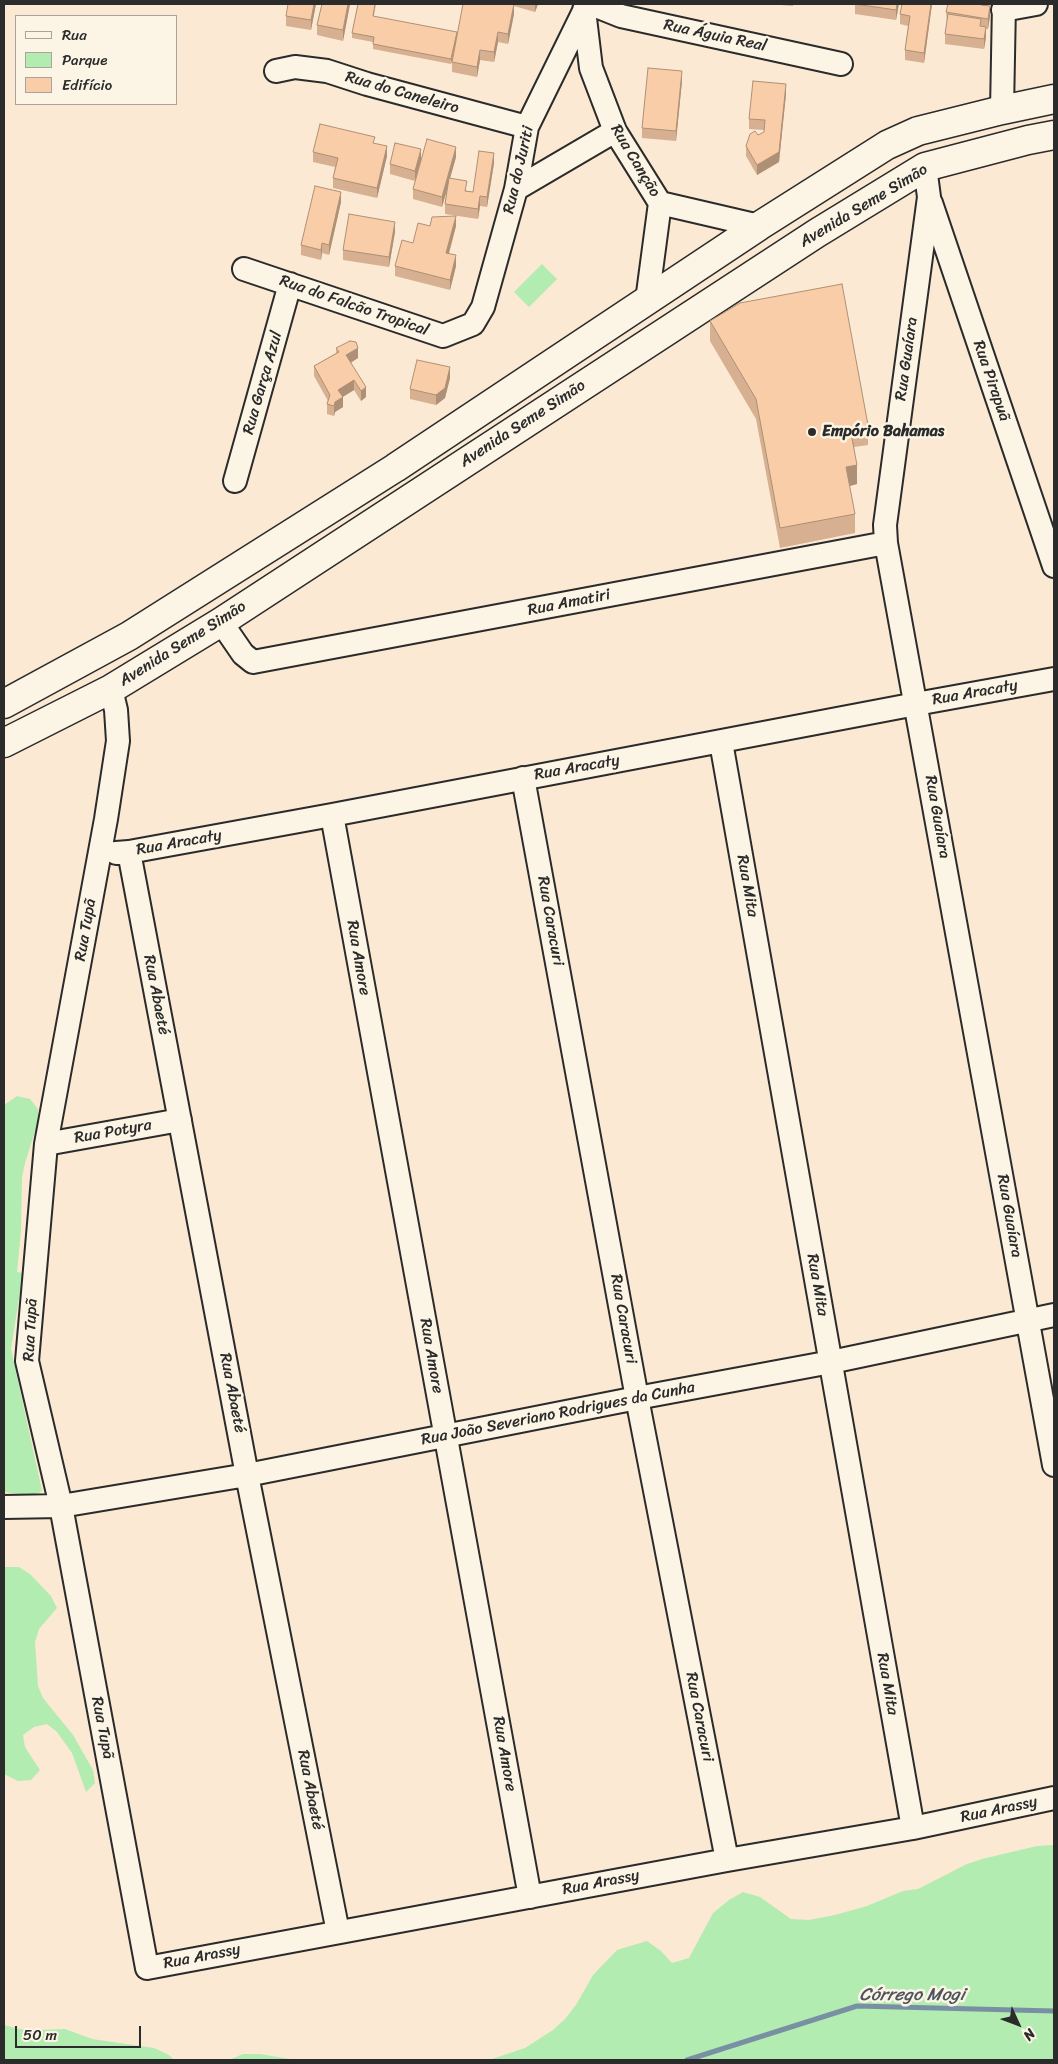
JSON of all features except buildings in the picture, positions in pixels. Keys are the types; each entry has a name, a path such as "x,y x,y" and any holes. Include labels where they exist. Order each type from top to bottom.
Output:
{"main road":[{"name":"Avenida Seme Simão","path":"4,704 129,636 395,468 759,226 886,145 918,131 1054,99"},
{"name":"Avenida Seme Simão","path":"4,743 111,689 221,622 817,233 925,167 1054,135"},
{"path":"817,233 849,203 857,188 850,168"},
{"path":"474,456 465,436 470,426 498,399"}],"street":[{"path":"1002,110 1003,7 1036,4"},
{"name":"Rua do Juriti","path":"483,308 516,189 527,127 587,6"},
{"name":"Rua Águia Real","path":"587,6 621,16 841,64"},
{"name":"Rua Canção","path":"587,6 591,68 615,131 660,203 647,301"},
{"path":"561,58 579,60 591,68"},
{"name":"Rua do Caneleiro","path":"276,71 295,66 326,71 367,84 527,127"},
{"path":"516,189 615,131"},
{"name":"Rua Guaíara","path":"925,167 929,197 885,525 886,543 1054,1465"},
{"name":"Rua Pirapuã","path":"929,197 1054,566"},
{"name":"Rua Canção","path":"660,203 759,226"},
{"name":"Rua do Falcão Tropical","path":"244,269 443,336 473,324 483,308"},
{"name":"Rua Garça Azul","path":"235,481 290,284"},
{"name":"Rua Amatiri","path":"221,622 243,654 253,662 886,543"},
{"name":"Rua Aracaty","path":"100,854 129,852 332,815 1054,679"},
{"name":"Rua Tupã","path":"111,689 116,710 118,741 100,854 46,1144 27,1361 61,1506 147,1968"},
{"name":"Rua Mita","path":"721,742 913,1828"},
{"name":"Rua Caracuri","path":"523,778 637,1398 727,1860"},
{"name":"Rua Amore","path":"332,815 530,1896"},
{"name":"Rua Abaeté","path":"129,852 247,1475 338,1932"},
{"name":"Rua Potyra","path":"46,1144 180,1120"},
{"name":"Rua João Severiano Rodrigues da Cunha","path":"4,1506 61,1506 247,1475 637,1398 831,1362 1054,1316"},
{"name":"Rua Arassy","path":"147,1968 530,1896 913,1828 1054,1798"},
{"path":"1028,1804 1054,1812"}],"green space":[{"path":"542,264 557,279 529,307 514,292"},
{"path":"17,1096 30,1099 38,1109 38,1122 22,1177 21,1231 17,1272 23,1273 11,1349 42,1491 34,1496 4,1492 4,1105"},
{"path":"4,1567 19,1567 30,1574 51,1596 57,1608 39,1629 35,1642 38,1686 43,1698 73,1735 93,1770 95,1783 86,1792 72,1753 57,1732 47,1724 34,1727 23,1735 25,1747 40,1770 31,1780 18,1781 4,1774"},
{"path":"1054,1845 1054,2060 489,2060 525,2048 553,2030 576,2005 593,1975 617,1950 647,1941 661,1951 672,1963 689,1958 713,1913 743,1892 760,1897 791,1919 809,1920 867,1906 903,1891 918,1889 967,1864 982,1859 1037,1846"},
{"path":"4,2025 19,2029 65,2029 92,2039 154,2048 169,2055 174,2060 4,2060"},
{"path":"243,2054 260,2054 296,2060 229,2060"}],"waterway":[{"name":"Córrego Mogi","path":"687,2060 857,2006 1054,2011"}],"place":[{"name":"Empório Bahamas","path":"812,432"}]}
